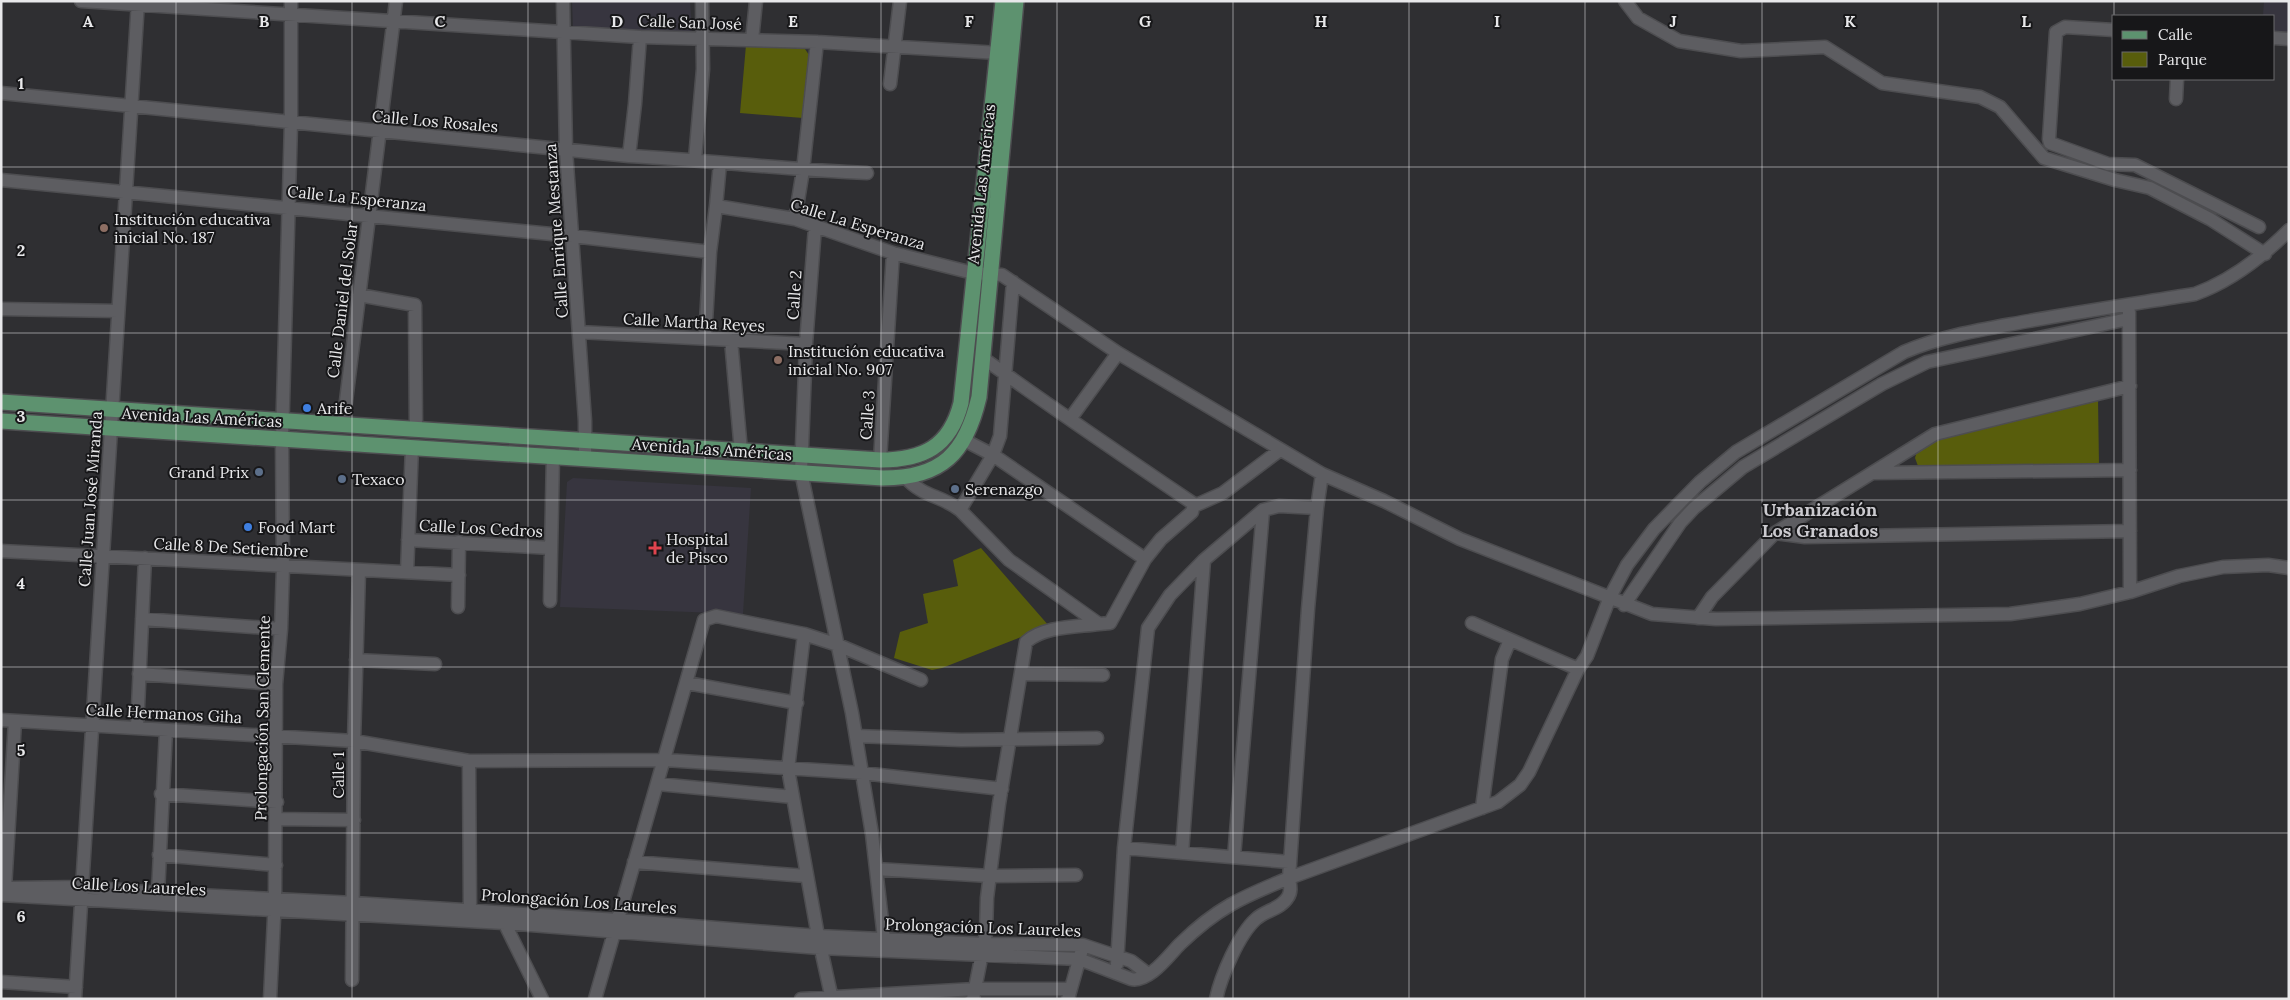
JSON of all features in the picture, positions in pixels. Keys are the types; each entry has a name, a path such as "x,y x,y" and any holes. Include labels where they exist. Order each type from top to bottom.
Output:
{"main road":[{"name":"Avenida Las Américas","path":"1,402 880,460 902,460 925,453 943,440 954,423 961,403 973,301 973,273 999,53 1003,1"},
{"name":"Avenida Las Américas","path":"1,421 553,455 883,478 906,477 935,467 955,452 964,440 975,416 983,358 989,275 1016,1"},
{"path":"372,445 373,427"}],"street":[{"name":"Calle San José","path":"81,1 138,3 640,38 817,42 999,53"},
{"name":"Prolongación San Clemente","path":"270,999 276,865 276,684 281,629 283,567 282,421 291,123 291,1"},
{"name":"Calle Daniel del Solar","path":"343,425 396,1"},
{"name":"Calle Enrique Mestanza","path":"563,1 566,33 566,150 586,441 585,458"},
{"path":"695,159 702,99 704,38 702,1"},
{"path":"752,40 756,1"},
{"path":"890,84 900,1"},
{"path":"1625,1 1638,18 1679,41 1741,51 1825,47 1882,83 1980,97 2000,106 2044,158 2115,180 2150,188 2210,219 2265,254"},
{"name":"Calle Juan José Miranda","path":"75,993 138,3"},
{"path":"2112,30 2065,28 2056,32 2050,144 2108,164 2135,165 2259,227"},
{"path":"629,156 640,38"},
{"path":"2275,38 2289,39"},
{"path":"795,219 803,170 817,42"},
{"path":"2176,99 2177,80"},
{"name":"Calle Los Rosales","path":"1,94 629,156 695,159 803,170 867,173"},
{"path":"705,338 710,252 720,163"},
{"name":"Calle La Esperanza","path":"1,180 288,207 710,252"},
{"name":"Calle La Esperanza","path":"716,206 795,219 893,253 973,273 1002,275 1118,353 1322,474 1384,501 1460,539 1610,597 1624,605 1652,614 1698,618 2010,614 2080,604 2130,592 2179,576 2224,567 2268,565 2289,568"},
{"name":"Calle 2","path":"815,227 806,344 801,472 856,736 876,869 885,945"},
{"path":"1148,974 1197,927 1227,905 1289,878 1498,802 1520,785 1548,734 1578,669 1587,656 1610,597 1627,565 1654,529 1716,467 1764,435 1904,352 1952,335 2195,294 2213,288 2265,254 2289,230"},
{"name":"Calle 3","path":"880,460 893,253"},
{"path":"960,510 993,455 1000,436 1013,282"},
{"path":"359,295 416,305 416,430"},
{"path":"2129,304 2130,592"},
{"path":"1,310 118,312"},
{"path":"1624,605 1680,523 1694,508 1743,467 1882,384 1927,362 2128,319"},
{"name":"Calle Martha Reyes","path":"579,332 806,344"},
{"path":"731,340 741,451"},
{"path":"1070,419 1118,353"},
{"path":"983,358 1194,504 1194,506"},
{"path":"1698,618 1712,597 1776,533 1935,434 1948,429 2130,386"},
{"path":"964,440 993,455 1145,559"},
{"path":"407,572 412,447"},
{"path":"974,994 983,949 990,876 1002,789 1012,738 1026,642 1035,635 1110,623 1145,559 1161,539 1192,512 1194,506 1223,493 1280,450"},
{"path":"1909,450 1912,462 1918,472"},
{"path":"550,601 553,455"},
{"path":"1872,473 2130,470"},
{"path":"1216,999 1242,936 1256,919 1283,904 1291,891 1289,862 1317,508 1322,474"},
{"path":"906,477 919,491 950,503 960,510 1009,560 1099,624"},
{"path":"1116,973 1124,848 1148,628 1170,595 1204,560 1264,510 1279,506 1317,508"},
{"path":"1234,857 1264,510"},
{"path":"1776,533 1805,536 2130,532"},
{"name":"Calle Los Cedros","path":"408,540 551,548"},
{"path":"458,607 459,542"},
{"name":"Calle 8 De Setiembre","path":"1,550 283,567 459,575"},
{"path":"137,728 145,558"},
{"path":"1182,852 1204,560"},
{"name":"Calle 1","path":"352,980 354,741 359,570"},
{"path":"595,999 704,620 707,617 716,616 804,634 838,645 921,680"},
{"path":"142,619 281,629"},
{"path":"1472,623 1578,669"},
{"path":"804,634 788,769 806,876 831,998"},
{"path":"1482,808 1502,659 1510,640"},
{"path":"356,660 436,664"},
{"path":"139,674 276,684"},
{"path":"1021,674 1103,674"},
{"path":"687,683 796,703"},
{"name":"Calle Hermanos Giha","path":"1,720 354,741 468,762 665,760 862,773 1002,789"},
{"path":"2,890 15,721"},
{"path":"158,893 161,794 166,730"},
{"path":"856,736 961,740 1097,738"},
{"path":"468,762 470,910"},
{"path":"658,784 792,797"},
{"path":"161,794 276,802"},
{"path":"276,819 354,820"},
{"path":"1124,848 1289,862"},
{"path":"159,855 276,865"},
{"path":"634,862 806,876"},
{"path":"876,869 990,876 1076,875"},
{"name":"Calle Los Laureles","path":"2,890 275,904"},
{"name":"Prolongación Los Laureles","path":"81,893 158,893 275,904 498,912 616,926 819,942 983,949 1079,959 1136,980 1148,974 1137,965 1117,956 1083,945 983,949"},
{"name":"Prolongación Los Laureles","path":"354,908 504,923 616,926"},
{"path":"498,912 542,999"},
{"path":"801,999 974,994 1069,994 1083,945"},
{"path":"1222,981 1224,999"},
{"path":"1,982 75,993"}],"shaded area":[{"path":"572,1 690,1 692,34 573,27"},
{"path":"2264,1 2289,1 2289,34 2275,34 2275,15 2263,15"},
{"name":"Hospital de Pisco","path":"573,478 751,488 743,614 560,607 567,482"}],"green space":[{"path":"746,45 805,49 809,55 803,118 740,113"},
{"path":"2098,398 2099,466 1925,468 1918,466 1915,458 1917,451 1932,441"},
{"path":"981,548 1049,626 942,668 932,670 894,658 900,632 928,623 923,594 958,586 953,560"}],"place":[{"name":"Institución educativa inicial No. 187","path":"104,228"},
{"name":"Institución educativa inicial No. 907","path":"778,360"},
{"name":"Arife","path":"307,408"},
{"name":"Grand Prix","path":"259,472"},
{"name":"Texaco","path":"342,479"},
{"name":"Serenazgo","path":"955,489"},
{"name":"Food Mart","path":"248,527"},
{"name":"Hospital de Pisco","path":"655,548"}],"district":[{"name":"Urbanización Los Granados","path":"1820,519"}]}
